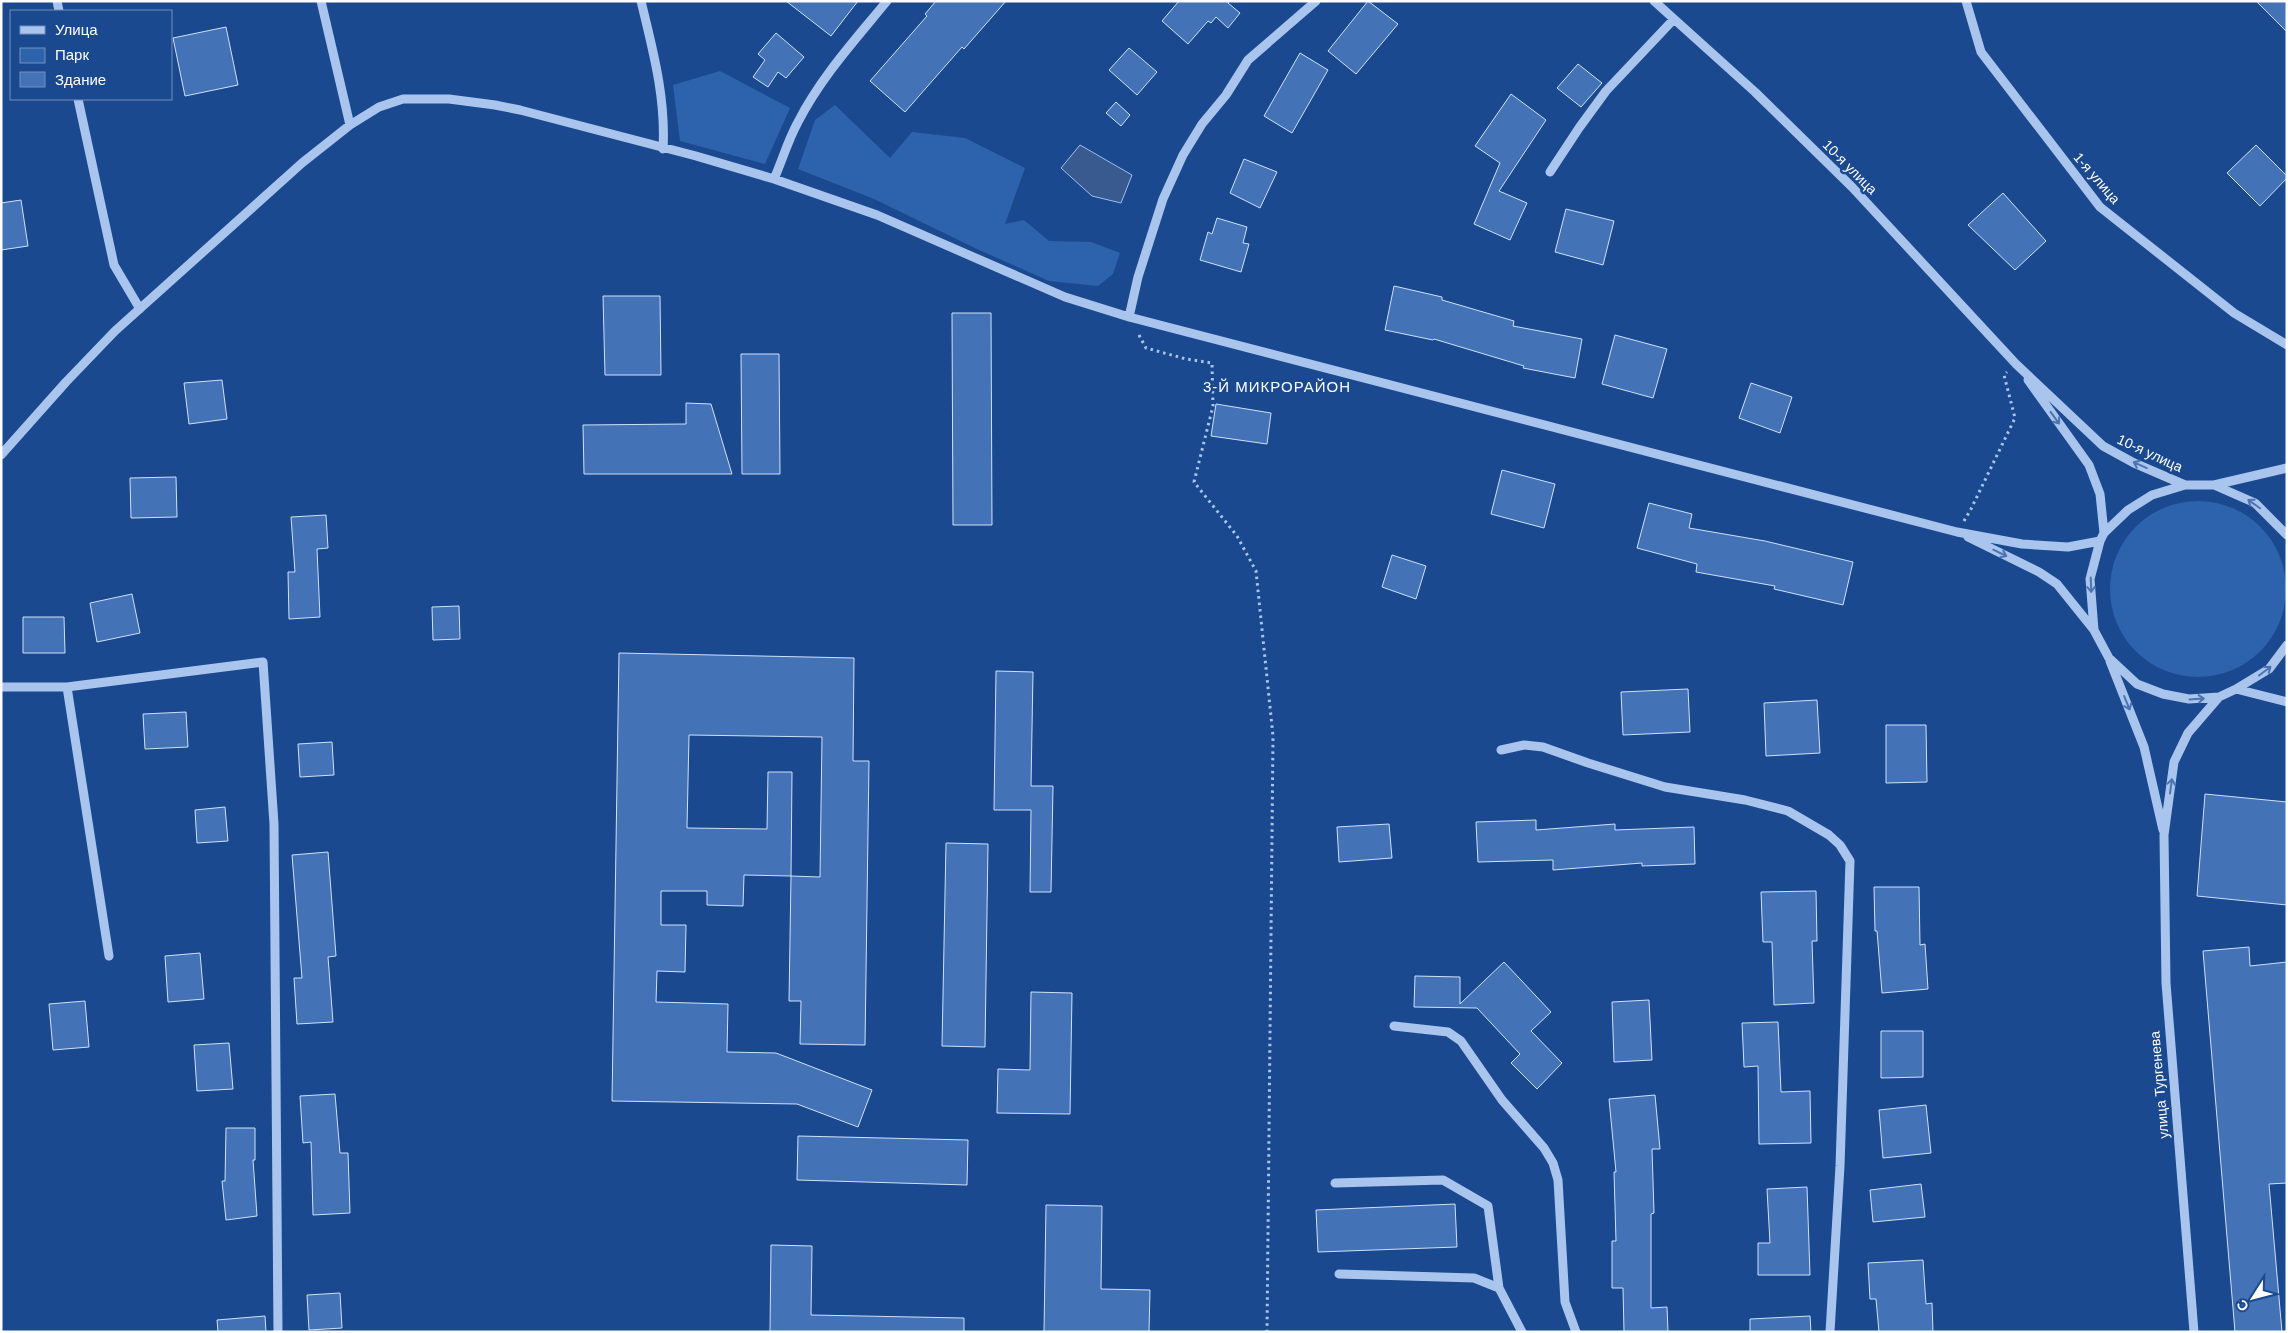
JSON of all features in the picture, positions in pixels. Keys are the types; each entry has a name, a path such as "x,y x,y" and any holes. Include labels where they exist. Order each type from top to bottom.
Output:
{"street":[{"path":"322,1 350,125"},
{"path":"641,1 660,81 665,122 664,149"},
{"path":"774,180 797,123 813,96 836,62 887,1"},
{"path":"1129,317 1138,277 1163,199 1184,155 1202,124 1226,94 1248,60 1316,1"},
{"name":"10-я улица","path":"1654,1 1755,92 1852,187 2016,364 2103,446 2134,463 2185,485"},
{"name":"1-я улица","path":"1966,1 1980,52 2100,206 2234,313 2287,345"},
{"path":"1550,172 1606,92 1674,19"},
{"path":"1,455 66,382 115,331 302,163 350,125 379,107 403,99 449,98 495,104 520,110 696,156 774,180 877,215 1065,297 1129,317 1956,532 2022,544 2068,547 2102,537"},
{"path":"78,100 114,266 140,309"},
{"name":"10-я улица","path":"2016,364 2089,465 2100,494 2102,537"},
{"path":"2094,630 2090,578 2102,537 2128,510 2152,495 2185,485 2214,485 2287,468"},
{"path":"2214,485 2255,503 2287,535"},
{"path":"1956,532 2039,572 2057,584 2094,630 2109,658 2137,684 2163,694 2189,699 2219,697 2269,669 2287,645"},
{"name":"улица Тургенева","path":"2109,658 2144,747 2164,835"},
{"path":"1,687 67,687 263,662 274,824 278,1332"},
{"path":"67,687 109,956"},
{"path":"2236,689 2287,702"},
{"name":"улица Тургенева","path":"2194,1332 2166,982 2164,835 2174,762 2188,733 2219,697"},
{"path":"1501,750 1524,745 1544,746 1588,763 1664,787 1745,800 1788,811 1812,824 1840,844 1850,861 1840,1166 1830,1332"},
{"path":"1394,1026 1448,1032 1460,1041 1497,1094 1544,1148 1553,1163 1558,1180 1565,1302 1576,1332"},
{"path":"1335,1183 1443,1180 1488,1206 1499,1288 1522,1332"},
{"path":"1339,1274 1474,1278 1499,1288"}],"path":[{"path":"1129,317 1146,348 1186,359 1212,363 1213,406 1194,482 1236,536 1256,571 1273,736 1266,1332"},
{"path":"1956,532 1971,509 2016,418 2004,375 2016,364"}],"green space":[{"path":"720,71 790,108 765,164 680,141 673,85"},
{"path":"835,105 890,158 912,132 965,138 1025,168 1005,224 1024,220 1049,241 1091,242 1120,253 1113,274 1098,286 1049,281 977,249 874,199 798,169 815,120"},
{"path":"2189,501 2207,501 2232,507 2247,515 2261,526 2272,540 2280,555 2285,572 2285,606 2280,623 2272,638 2261,652 2247,663 2224,674 2207,677 2189,677 2164,671 2149,663 2135,652 2124,638 2113,615 2110,598 2110,580 2116,555 2124,540 2135,526 2149,515 2172,504"}],"shaded area":[{"path":"1080,145 1132,175 1121,203 1092,196 1061,168"}],"building":[{"path":"786,1 858,1 831,36"},
{"path":"936,1 1006,1 964,49 962,47 905,112 870,81 927,16 925,14"},
{"path":"1179,1 1229,1 1228,3 1240,13 1228,28 1216,17 1211,23 1208,21 1188,44 1162,21"},
{"path":"1368,1 1398,24 1356,74 1328,51"},
{"path":"2256,1 2287,1 2287,32"},
{"path":"226,27 238,85 185,96 173,38"},
{"path":"776,33 804,57 786,78 778,72 768,87 753,77 765,60 758,54"},
{"path":"1129,48 1157,72 1137,95 1109,70"},
{"path":"1300,53 1328,70 1292,133 1264,116"},
{"path":"1578,64 1602,83 1581,107 1557,88"},
{"path":"1511,94 1546,120 1499,191 1527,203 1510,240 1474,224 1500,163 1475,146"},
{"path":"1116,102 1130,115 1121,126 1106,113"},
{"path":"2256,145 2287,176 2260,206 2227,173"},
{"path":"1244,159 1277,172 1260,208 1230,193"},
{"path":"2003,193 2046,241 2015,270 1968,225"},
{"path":"21,200 28,246 1,250 1,203"},
{"path":"1566,209 1614,221 1603,265 1555,252"},
{"path":"1217,218 1247,227 1243,243 1249,244 1241,272 1200,260 1208,232 1212,234"},
{"path":"1394,286 1442,297 1442,300 1514,321 1513,326 1582,339 1575,378 1523,368 1524,366 1434,339 1385,330"},
{"path":"603,296 660,296 661,375 605,375"},
{"path":"952,313 991,313 992,525 953,525"},
{"path":"1615,335 1667,349 1653,398 1602,384"},
{"path":"741,354 779,354 780,474 742,474"},
{"path":"222,380 227,419 189,424 184,383"},
{"path":"1751,383 1792,397 1780,433 1739,418"},
{"path":"686,403 711,404 732,474 584,474 583,425 686,424"},
{"path":"1216,404 1271,413 1267,444 1211,436"},
{"path":"1502,470 1555,484 1544,528 1491,514"},
{"path":"176,477 177,517 131,518 130,478"},
{"path":"1649,503 1692,514 1689,528 1765,541 1853,562 1843,605 1774,589 1775,586 1696,572 1697,564 1637,548"},
{"path":"326,515 328,548 317,549 320,617 289,619 288,572 295,572 291,517"},
{"path":"1392,555 1426,566 1416,599 1382,587"},
{"path":"132,594 140,633 97,642 90,603"},
{"path":"459,606 460,639 433,640 432,607"},
{"path":"23,617 64,617 65,653 23,653"},
{"path":"619,653 854,658 853,761 869,761 865,1045 800,1044 801,1001 789,1001 791,876 744,875 743,906 707,905 707,891 661,891 661,925 686,925 685,972 657,971 656,1002 728,1004 727,1052 776,1053 872,1090 858,1127 797,1104 612,1101","holes":["689,735 822,737 820,877 791,876 792,772 768,772 767,829 687,828"]},
{"path":"996,671 1033,672 1031,786 1053,786 1051,892 1030,892 1031,810 994,810"},
{"path":"1688,689 1690,732 1623,735 1621,692"},
{"path":"1817,700 1820,753 1766,756 1764,703"},
{"path":"186,712 188,747 145,749 143,714"},
{"path":"1886,725 1926,725 1927,782 1886,783"},
{"path":"332,742 334,775 300,777 298,744"},
{"path":"2205,794 2287,802 2287,905 2197,896"},
{"path":"225,807 228,841 197,843 195,810"},
{"path":"1536,820 1536,830 1615,824 1615,830 1694,827 1695,864 1642,866 1642,863 1553,870 1553,860 1478,862 1476,822"},
{"path":"1389,824 1392,858 1339,862 1337,827"},
{"path":"946,843 988,844 985,1047 942,1046"},
{"path":"328,852 336,956 328,957 333,1022 297,1024 294,978 302,978 292,855"},
{"path":"1874,887 1919,887 1920,945 1925,944 1928,989 1882,993 1877,931 1875,931"},
{"path":"1816,891 1817,941 1812,941 1814,1003 1774,1005 1772,942 1763,942 1761,892"},
{"path":"2249,947 2250,966 2287,962 2287,1183 2269,1184 2282,1332 2235,1332 2203,951"},
{"path":"200,953 204,999 168,1002 165,956"},
{"path":"1504,962 1551,1012 1531,1031 1562,1063 1537,1089 1511,1063 1520,1054 1477,1008 1414,1007 1415,976 1460,977 1460,1004"},
{"path":"1031,992 1072,993 1070,1114 997,1113 998,1069 1030,1070"},
{"path":"1649,1000 1652,1060 1614,1062 1612,1002"},
{"path":"85,1001 89,1047 53,1050 49,1004"},
{"path":"1778,1022 1781,1092 1810,1091 1811,1143 1759,1144 1758,1066 1744,1067 1742,1023"},
{"path":"1881,1031 1923,1031 1923,1077 1881,1078"},
{"path":"229,1043 233,1089 197,1091 194,1045"},
{"path":"335,1094 340,1153 348,1153 350,1213 313,1215 311,1142 303,1143 300,1096"},
{"path":"1655,1095 1660,1149 1652,1149 1654,1213 1651,1214 1651,1308 1667,1307 1668,1332 1624,1332 1623,1288 1612,1288 1612,1241 1616,1241 1614,1172 1616,1172 1609,1099"},
{"path":"1926,1105 1931,1153 1883,1158 1879,1110"},
{"path":"226,1128 255,1128 255,1160 253,1160 257,1216 226,1220 222,1181 225,1181"},
{"path":"798,1136 968,1140 967,1185 797,1180"},
{"path":"1921,1184 1925,1217 1873,1222 1870,1190"},
{"path":"1807,1187 1810,1275 1758,1275 1758,1243 1770,1243 1767,1189"},
{"path":"1455,1204 1457,1247 1318,1252 1316,1210"},
{"path":"1046,1205 1102,1206 1101,1289 1150,1290 1149,1332 1044,1332"},
{"path":"771,1245 812,1246 811,1315 964,1318 964,1332 770,1332"},
{"path":"1923,1260 1926,1304 1932,1303 1933,1332 1879,1332 1876,1299 1870,1299 1868,1263"},
{"path":"340,1293 342,1328 309,1330 307,1295"},
{"path":"265,1316 266,1332 218,1332 217,1320"},
{"path":"1810,1316 1811,1332 1750,1332 1750,1319"}],"district":[{"name":"3-Й МИКРОРАЙОН","path":"1277,386"}]}
